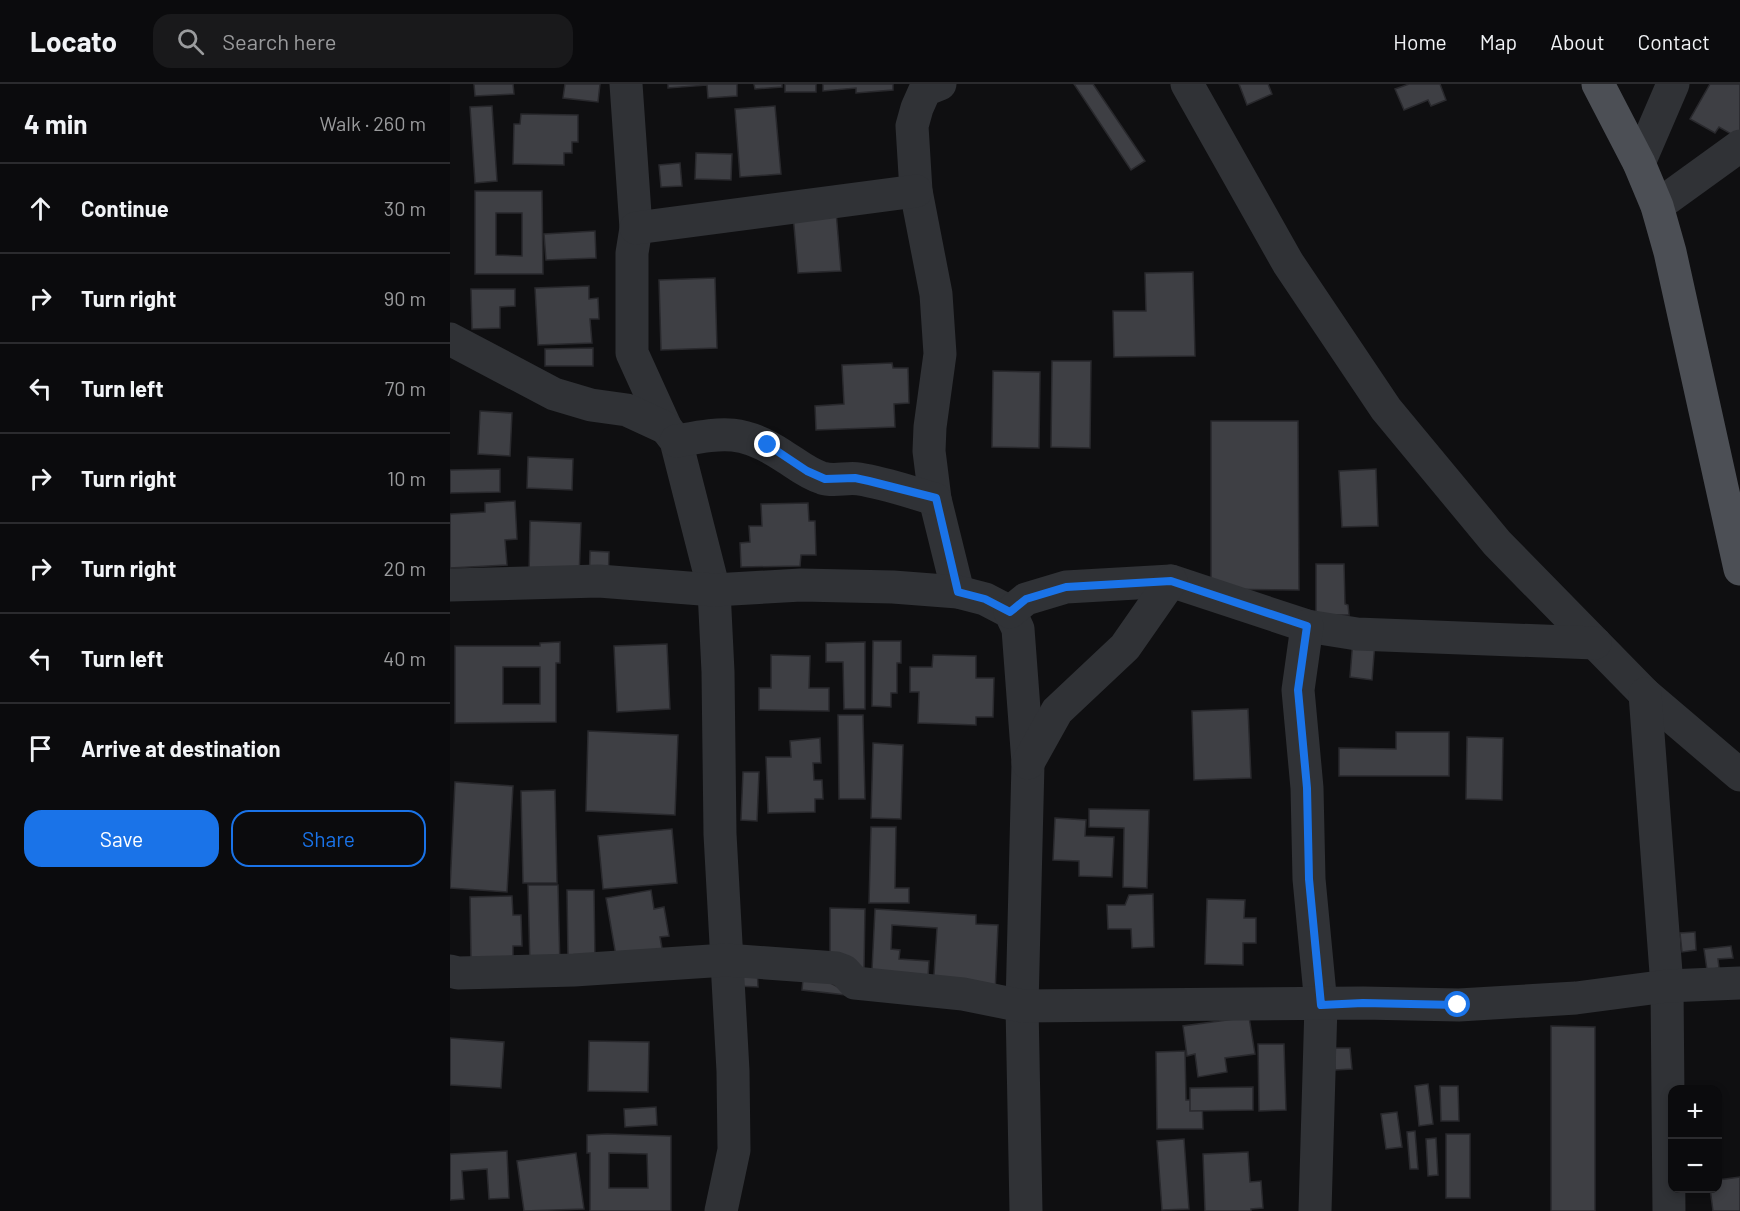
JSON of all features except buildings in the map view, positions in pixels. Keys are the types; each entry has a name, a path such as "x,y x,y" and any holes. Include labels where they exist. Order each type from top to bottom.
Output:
{"main road":[{"path":"1598,84 1639,163 1657,206 1670,252 1740,568"}],"street":[{"path":"626,84 636,228 632,253 632,353 671,434 714,590 718,672 720,834 735,1150 721,1211"},
{"path":"1187,84 1288,263 1386,409 1497,543 1645,694 1740,775"},
{"path":"1639,163 1673,84"},
{"path":"931,86 916,108 912,126 916,191 936,294 940,354 929,451 936,498 958,592"},
{"path":"1657,206 1740,146"},
{"path":"636,228 916,191"},
{"path":"450,339 554,394 591,405 627,410 671,434 724,433 747,437 768,445 807,471 825,479 855,478 936,498"},
{"path":"450,585 599,581 714,590 801,585 892,587 958,592 985,599 1010,612 1018,629 1028,764 1022,1006 1026,1211"},
{"path":"1010,612 1026,599 1066,587 1171,581 1307,626 1357,633 1595,643"},
{"path":"1028,764 1057,711 1125,647 1171,581"},
{"path":"1307,626 1298,690 1307,788 1309,879 1321,1005 1315,1211"},
{"path":"1645,694 1667,986 1669,1211"},
{"path":"450,971 458,973 574,970 726,960 841,969 855,983 963,994 1022,1006 1363,1003 1458,1005 1576,998 1667,986 1740,983"}],"route":[{"path":"768,445 807,471 825,479 855,478 936,498 958,592 985,599 1010,612 1026,599 1066,587 1171,581 1307,626 1298,690 1307,788 1309,879 1321,1005 1363,1003 1458,1005"}]}
